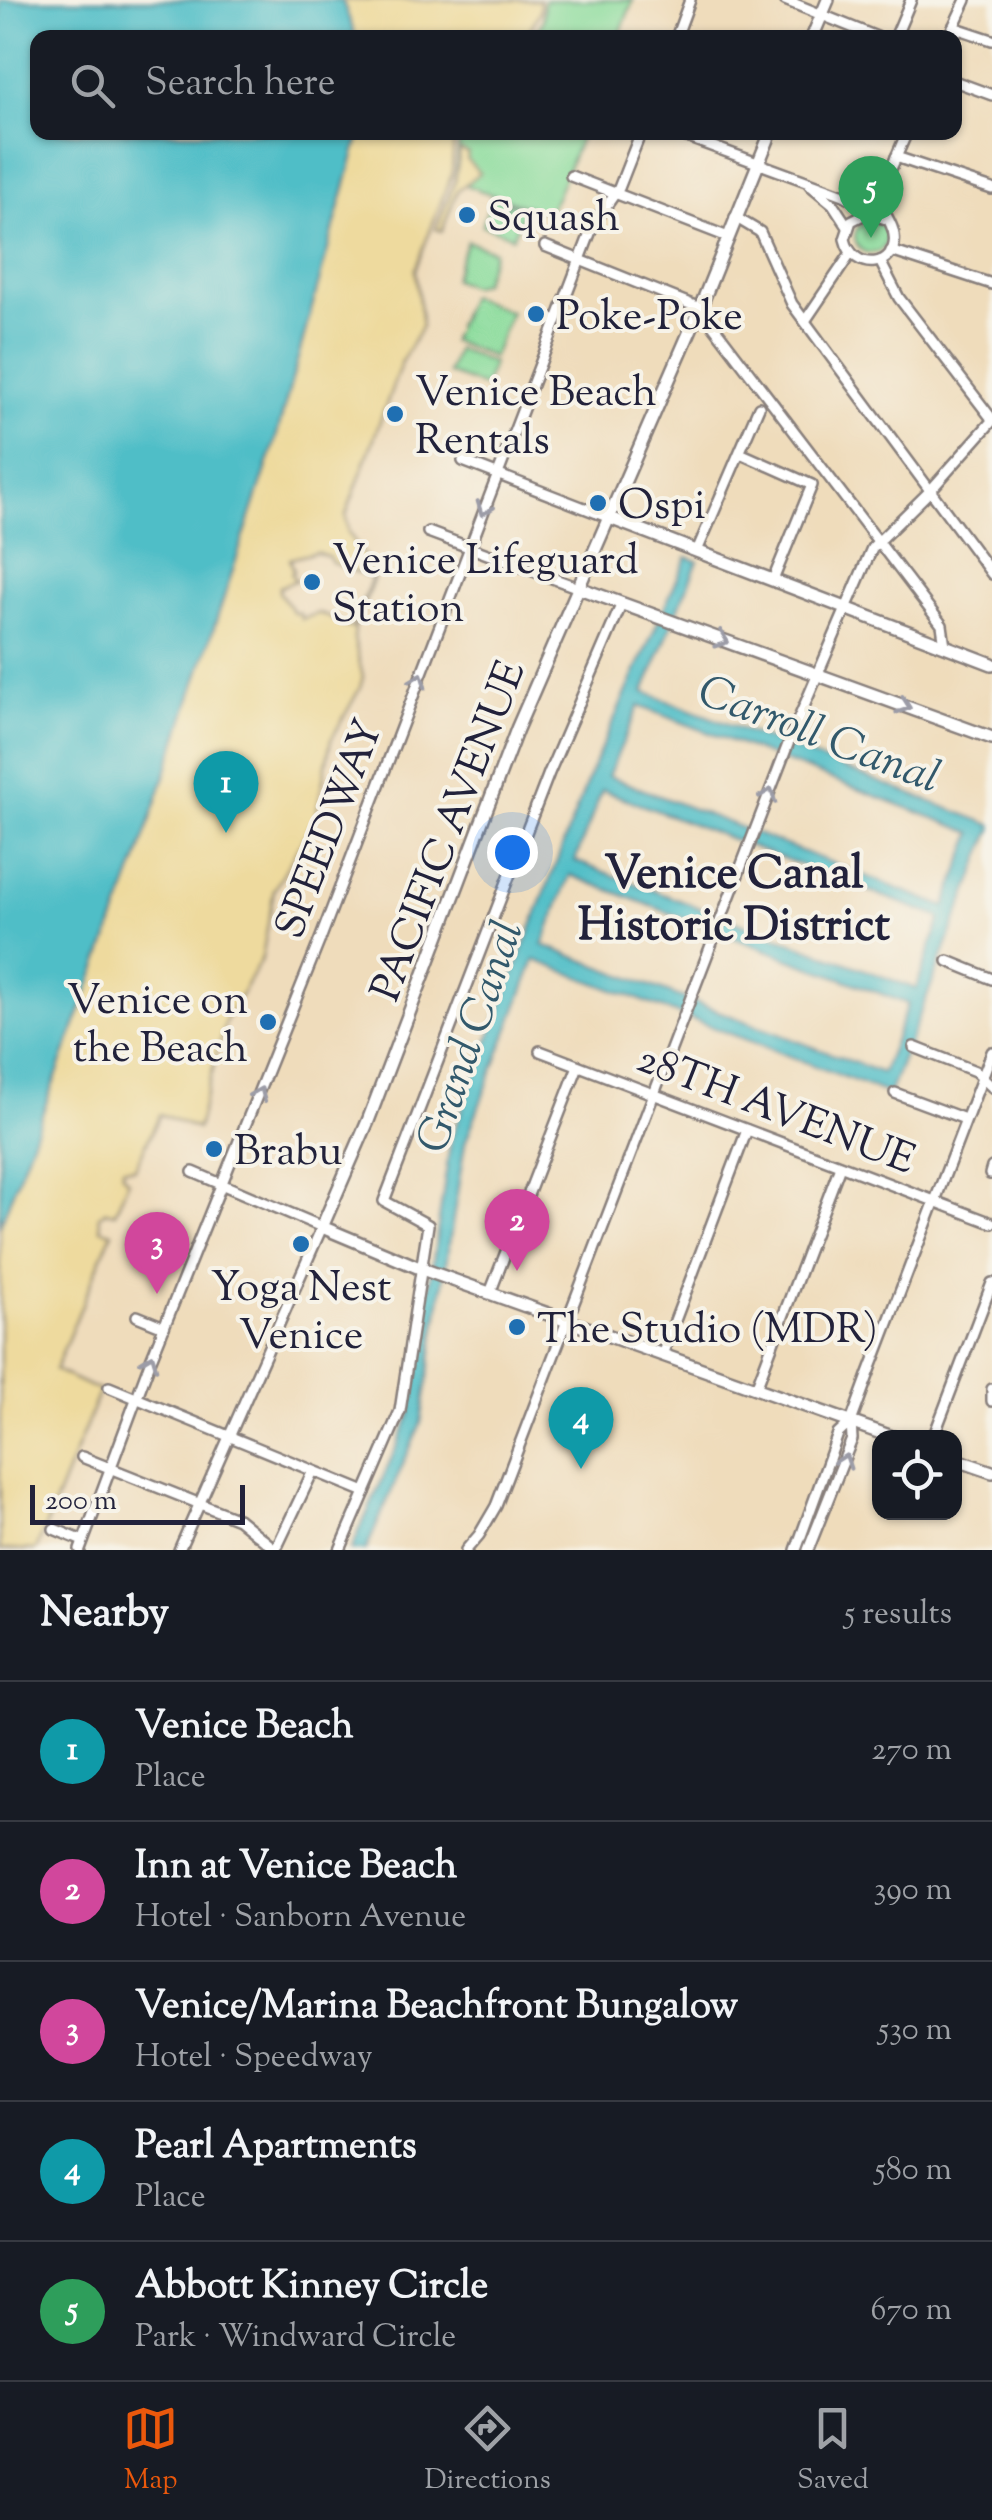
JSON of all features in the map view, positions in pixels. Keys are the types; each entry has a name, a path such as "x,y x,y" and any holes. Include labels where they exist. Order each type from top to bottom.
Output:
{"main road":[{"path":"816,30 828,0"},
{"name":"PACIFIC AVENUE","path":"322,1227 368,1121 517,730 700,308 768,140"},
{"path":"610,518 992,664"},
{"path":"579,588 992,738"},
{"path":"322,1227 425,1270 873,1430"},
{"path":"962,1461 992,1472"}],"street":[{"path":"679,30 690,0"},
{"path":"785,0 861,30"},
{"path":"899,30 912,0"},
{"path":"951,30 966,0"},
{"path":"953,26 992,40"},
{"path":"962,84 992,95"},
{"name":"SPEEDWAY","path":"82,1546 136,1398 320,937 594,223 615,194 638,140"},
{"path":"694,140 852,199 866,213 886,219"},
{"path":"878,198 894,232 891,251 880,261 864,262 851,253 845,238 848,226 878,198 903,140"},
{"path":"896,157 992,189"},
{"path":"571,176 728,236"},
{"path":"810,185 833,204 848,226"},
{"path":"735,217 753,225 763,236 789,298 992,574"},
{"path":"545,246 700,308 936,617 945,630 945,646"},
{"path":"891,251 992,284"},
{"path":"805,321 851,253"},
{"path":"466,1550 480,1535 496,1506 788,744 846,608 878,540 929,492 992,420 988,406 899,298 880,261"},
{"path":"697,551 759,407"},
{"path":"740,453 812,485 773,580"},
{"path":"463,461 610,518"},
{"path":"428,532 579,588"},
{"path":"340,1550 400,1410 425,1270 428,1225 384,1202 549,773 622,603"},
{"path":"930,640 936,630 936,617"},
{"path":"948,962 992,979"},
{"path":"914,1047 975,1070 992,1087"},
{"name":"28TH AVENUE","path":"540,1051 992,1223"},
{"path":"808,1550 852,1439 851,1422 992,1052"},
{"path":"490,1293 578,1066"},
{"path":"895,1094 965,1120"},
{"path":"662,1354 747,1130"},
{"path":"756,1388 840,1166"},
{"path":"193,1172 322,1227"},
{"name":"PACIFIC AVENUE","path":"179,1550 322,1227"},
{"path":"936,1430 992,1283"},
{"path":"137,1316 164,1327"},
{"path":"109,1388 365,1492"},
{"path":"992,1389 992,1402"},
{"path":"796,1550 838,1434 851,1422"},
{"path":"82,1457 247,1524 276,1550 313,1471"},
{"path":"816,1492 830,1498"},
{"path":"54,1529 82,1546"}],"green space":[{"path":"544,0 633,0 622,30 538,30 543,21"},
{"path":"459,140 579,140 547,213 455,182"},
{"path":"492,197 508,203 502,221 509,203 524,209 513,237 482,225"},
{"path":"871,221 882,226 887,237 882,248 871,253 860,248 855,237 860,226"},
{"path":"467,241 494,251 483,282 472,287 453,279"},
{"path":"469,296 511,312 493,357 451,341"},
{"path":"457,349 493,363 484,387 448,373"}],"sand":[{"path":"342,0 540,0 540,11 530,30 353,30"},
{"path":"358,140 454,140 452,174 415,270 422,326 402,361 346,515 348,532 370,564 374,578 355,628 363,677 360,688 331,740 316,816 274,890 262,958 226,1020 197,1129 160,1114 135,1168 123,1168 122,1174 128,1181 115,1213 106,1211 99,1216 101,1229 112,1232 55,1370 100,1391 36,1550 0,1550 0,1226 137,861 274,445","holes":["316,552 329,557 332,563 372,578 352,628 319,613 301,619 300,613 294,613 279,592 280,587 296,580 291,574 294,571 290,559"]},
{"path":"460,150 468,153 467,160 480,173 457,191 442,231 436,229 455,181"}],"water":[{"path":"0,0 342,0 353,30 30,30 30,140 358,140 274,445 137,861 0,1226"},
{"path":"687,557 698,561 644,692 992,825 992,829 889,1094 535,960 465,1143 421,1423 366,1550 351,1550 410,1416 451,1138 592,769","holes":["639,706 973,833 945,907 608,776","602,790 941,918 916,989 575,861","570,875 908,1004 882,1073 543,945"]}],"place":[{"name":"Squash","path":"467,215"},
{"name":"Abbott Kinney Circle","path":"871,238"},
{"name":"Poke-Poke","path":"536,314"},
{"name":"Venice Beach Rentals","path":"395,414"},
{"name":"Ospi","path":"598,503"},
{"name":"Venice Lifeguard Station","path":"312,582"},
{"name":"Venice Beach","path":"226,833"},
{"name":"Venice on the Beach","path":"268,1022"},
{"name":"Brabu","path":"214,1149"},
{"name":"Yoga Nest Venice","path":"301,1244"},
{"name":"Inn at Venice Beach","path":"517,1271"},
{"name":"Venice/Marina Beachfront Bungalow","path":"157,1294"},
{"name":"The Studio (MDR)","path":"517,1327"},
{"name":"Pearl Apartments","path":"581,1469"}],"district":[{"name":"Venice Canal Historic District","path":"734,897"}],"water label":[{"name":"Carroll Canal","path":"820,732"},
{"name":"Grand Canal","path":"468,1036"}]}
